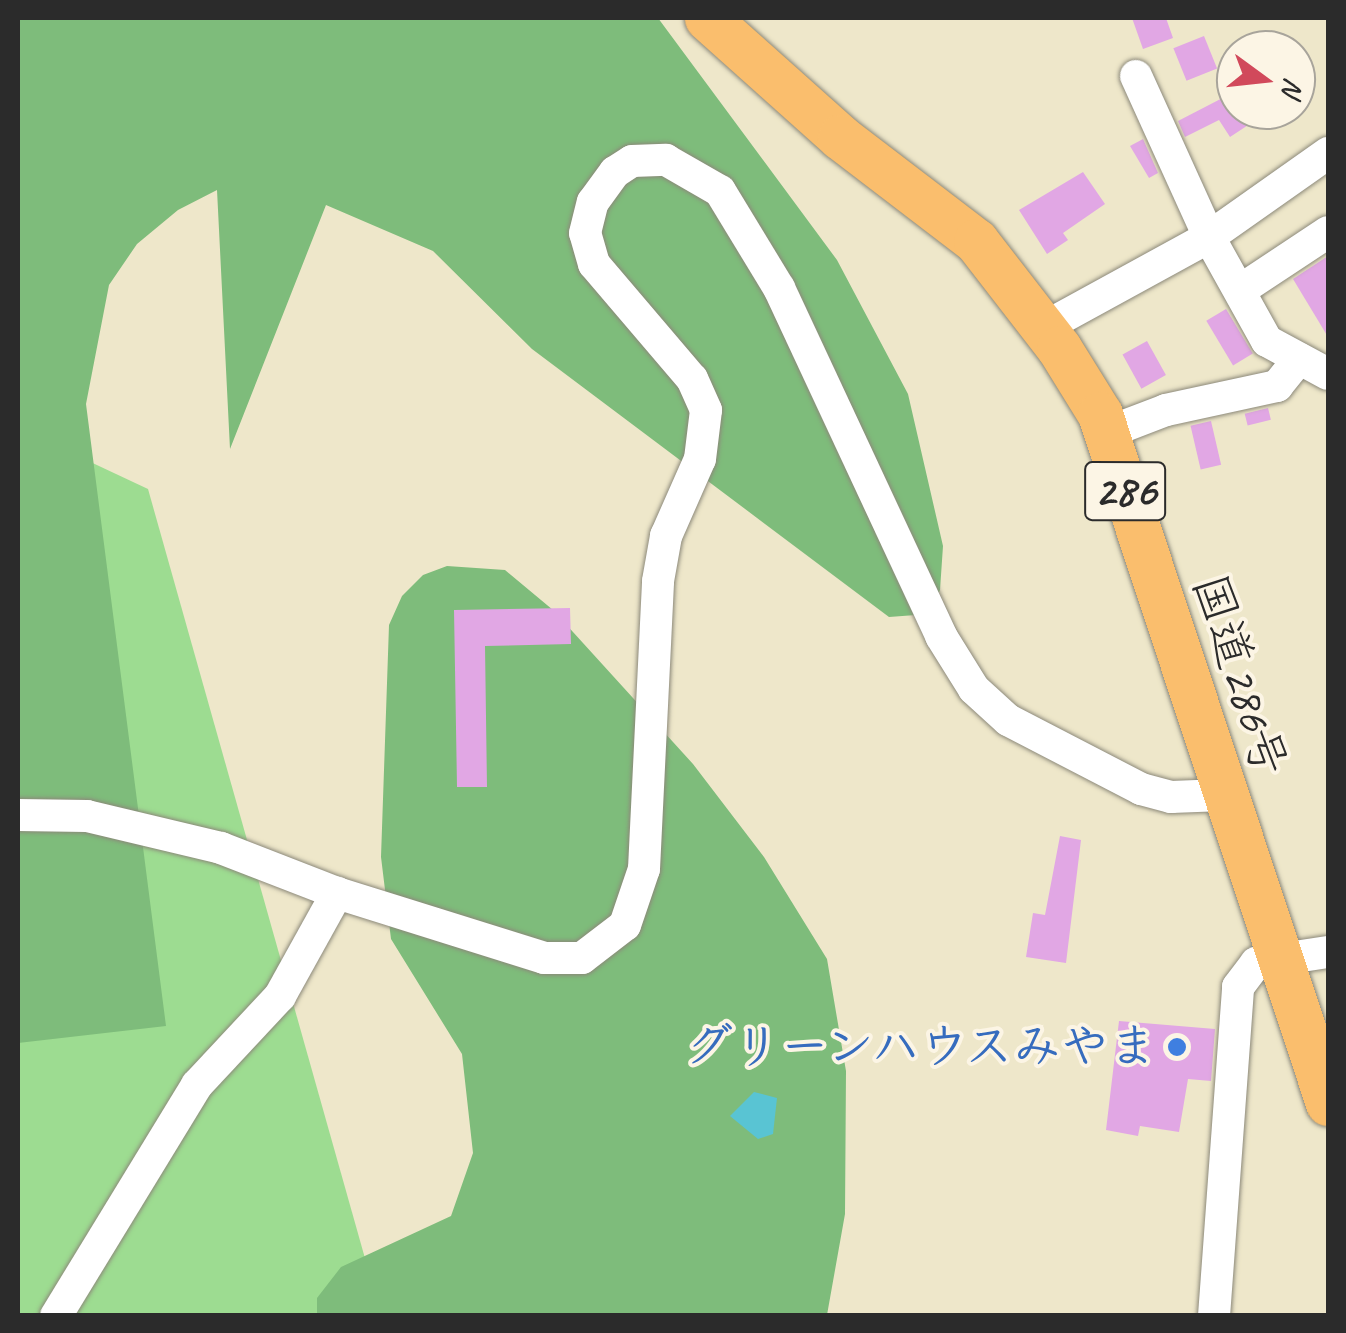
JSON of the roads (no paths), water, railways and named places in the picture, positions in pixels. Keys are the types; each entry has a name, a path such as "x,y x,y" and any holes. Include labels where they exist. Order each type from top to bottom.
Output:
{"highway":[{"name":"国道286号","path":"707,18 825,125 976,242 1044,328 1106,433 1276,960 1328,1102"}],"street":[{"path":"1136,76 1210,237 1267,341 1328,374"},
{"path":"1044,328 1210,237 1328,153"},
{"path":"18,815 87,816 221,848 337,893 544,958 582,958 625,925 638,893 658,582 666,536 700,458 706,410 692,379 594,264 585,233 592,202 615,172 632,161 666,160 720,191 780,288 933,618 974,689 1008,720 1141,790 1170,797 1224,795"},
{"path":"1242,290 1328,232"},
{"path":"1106,433 1166,410 1277,386 1299,359"},
{"path":"56,1316 186,1101 280,996 337,893"},
{"path":"1214,1316 1238,987 1246,970 1276,960 1328,952"}],"water":[{"path":"754,1092 777,1098 773,1134 758,1139 730,1116"}],"place":[{"name":"グリーンハウスみやま","path":"1177,1047"}]}
